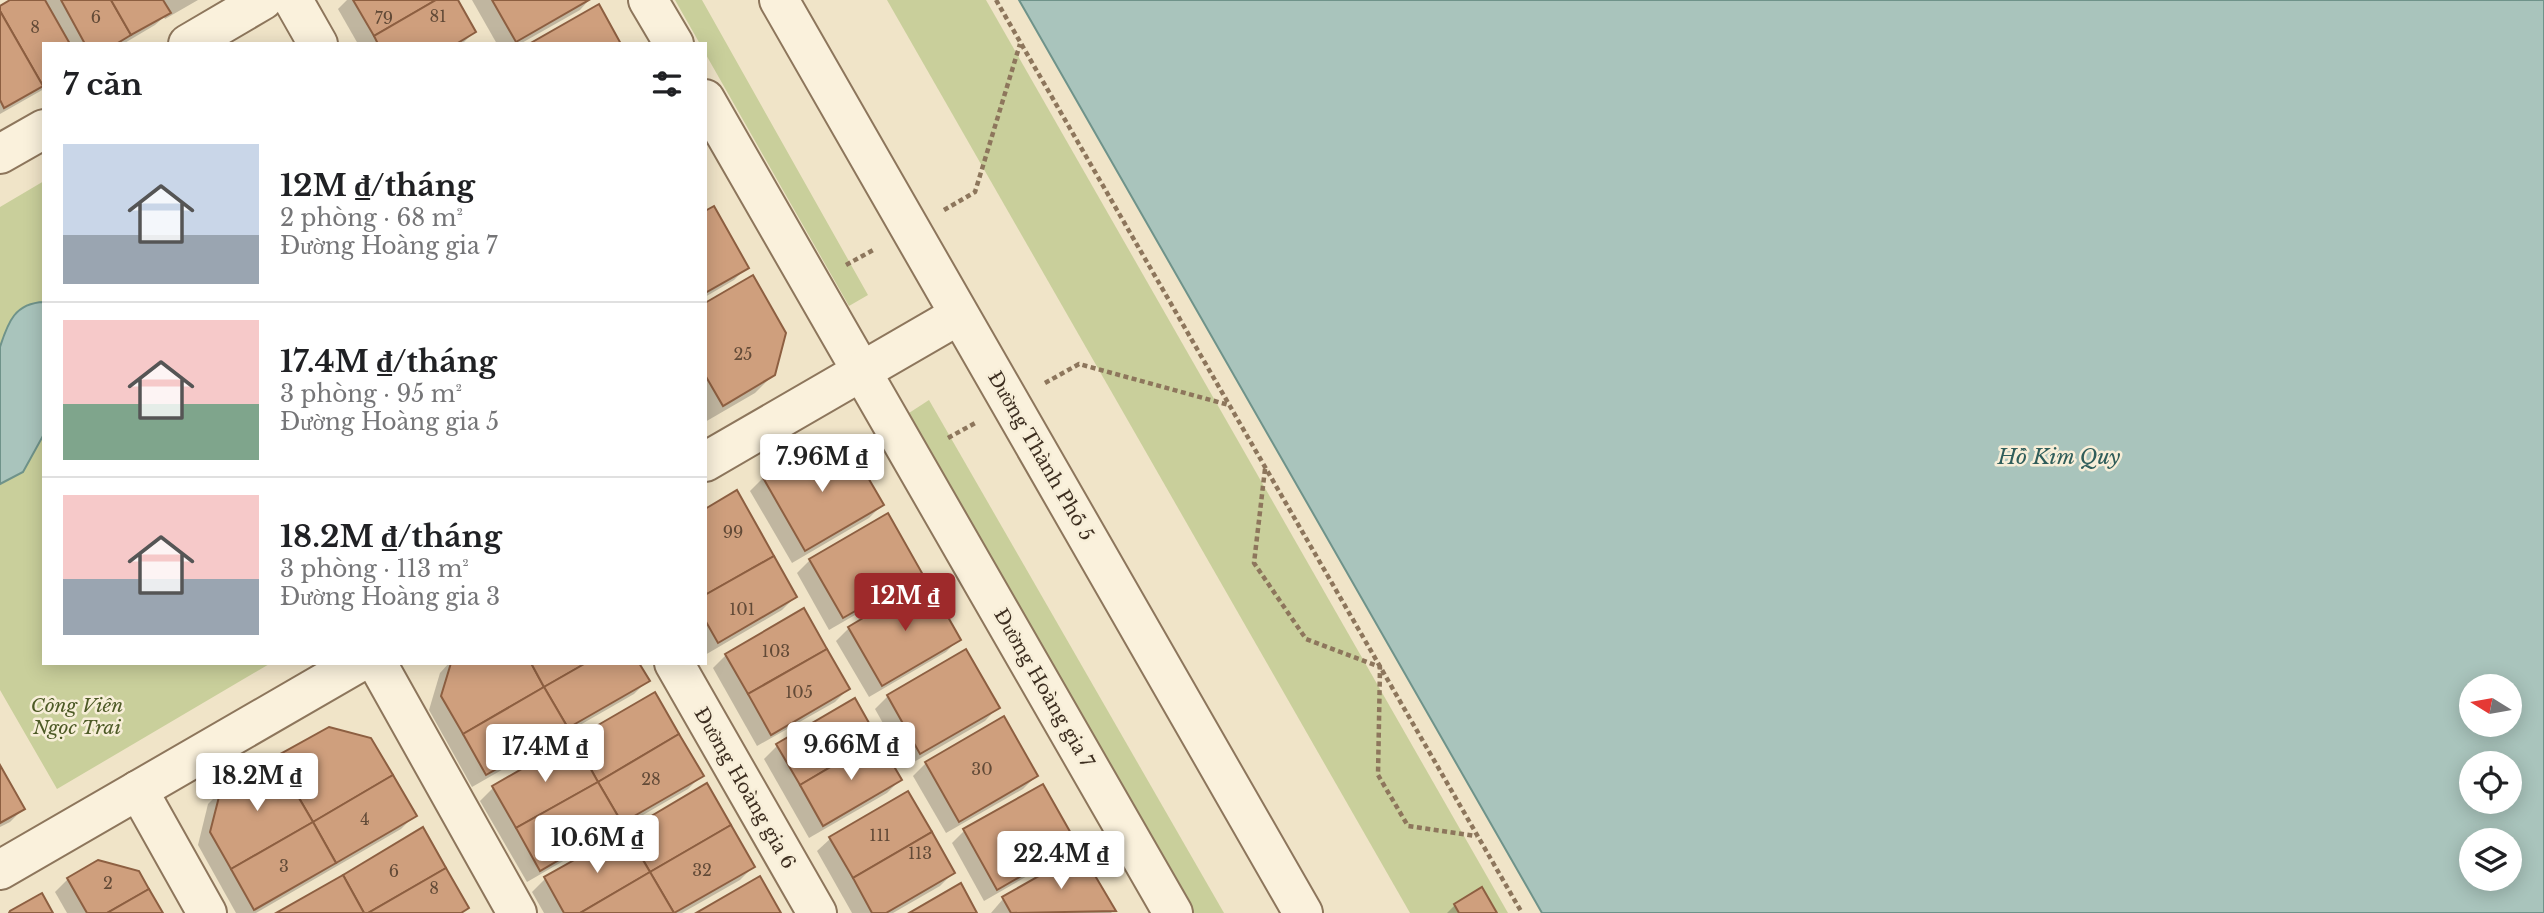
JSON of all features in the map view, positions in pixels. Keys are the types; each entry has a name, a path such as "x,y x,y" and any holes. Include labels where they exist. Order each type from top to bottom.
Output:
{"street":[{"path":"191,42 263,0"},
{"path":"293,0 317,42"},
{"path":"648,0 673,42"},
{"name":"Đường Thành Phố 5","path":"779,0 1303,913"},
{"name":"Đường Hoàng gia 7","path":"707,102 1173,913"},
{"path":"0,154 42,130"},
{"path":"707,461 959,315"},
{"path":"0,870 355,665"},
{"path":"377,665 517,913"},
{"name":"Đường Hoàng gia 6","path":"675,665 817,913"},
{"path":"138,790 208,913"}],"path":[{"path":"996,0 1521,913"},
{"path":"811,284 975,192 1021,43"},
{"path":"912,458 1079,363 1229,405"},
{"path":"1265,468 1254,563 1306,639 1380,667"},
{"path":"1380,667 1378,775 1408,826 1477,836"}],"green space":[{"path":"675,0 702,0 868,295 849,306 707,57 707,42 699,42"},
{"path":"887,0 986,0 1508,913 1410,913"},
{"name":"Công Viên Ngọc Trai","path":"42,182 42,665 268,665 57,789 0,690 0,207"},
{"path":"929,400 1224,913 1194,913 909,413"}],"water":[{"name":"Hồ Kim Quy","path":"1019,0 2544,0 2544,913 1542,913"},
{"path":"42,302 42,438 23,472 0,484 0,347 14,316 19,310"}],"building":[{"path":"10,0 45,0 69,42 42,42 42,84 0,11 0,6"},
{"path":"61,0 111,0 131,35 119,42 84,42"},
{"path":"111,0 163,0 171,13 131,35"},
{"path":"353,0 436,0 374,36"},
{"path":"436,0 458,0 476,32 459,42 377,42 374,36"},
{"path":"492,0 589,0 516,42"},
{"path":"599,4 620,42 532,42"},
{"path":"0,11 42,87 4,108 0,100"},
{"path":"714,206 749,268 707,292 707,210"},
{"path":"753,275 786,333 775,375 723,406 707,378 707,302"},
{"path":"814,446 856,457 884,505 805,551 762,476"},
{"path":"737,490 774,556 707,594 707,508"},
{"path":"888,513 922,573 843,618 809,559"},
{"path":"774,556 797,597 718,643 707,624 707,594"},
{"path":"927,580 961,640 882,686 848,627"},
{"path":"804,608 827,649 748,694 725,654"},
{"path":"827,649 850,689 771,735 748,694"},
{"path":"966,649 1000,708 920,754 887,695"},
{"path":"450,665 532,665 544,687 463,734 441,696"},
{"path":"532,665 582,665 544,687"},
{"path":"582,665 640,665 650,681 568,728 544,687"},
{"path":"544,687 568,728 486,775 463,734"},
{"path":"655,692 679,734 598,782 574,739"},
{"path":"855,698 878,739 800,785 776,744"},
{"path":"1004,716 1038,776 959,822 925,762"},
{"path":"329,727 371,738 393,775 313,822 275,757"},
{"path":"679,734 704,776 622,823 598,782"},
{"path":"574,739 598,782 516,828 492,786"},
{"path":"878,739 902,780 823,826 800,785"},
{"path":"275,757 313,822 231,869 210,832 221,789"},
{"path":"0,765 25,809 0,823"},
{"path":"393,775 417,816 336,863 313,822"},
{"path":"598,782 622,823 540,871 516,828"},
{"path":"707,783 731,825 650,872 626,831"},
{"path":"1043,784 1077,844 997,890 963,829"},
{"path":"908,791 932,832 853,878 829,837"},
{"path":"313,822 336,863 254,910 231,869"},
{"path":"731,825 755,867 674,913 650,872"},
{"path":"423,827 446,868 364,913 343,875"},
{"path":"626,831 650,872 580,913 564,913 544,877"},
{"path":"932,832 955,873 886,913 872,913 853,878"},
{"path":"1081,852 1116,911 1011,913 1002,897"},
{"path":"98,860 139,871 149,889 107,913 87,913 67,878"},
{"path":"446,868 469,908 461,913 368,913"},
{"path":"650,872 674,913 580,913"},
{"path":"343,875 364,913 276,913"},
{"path":"760,876 781,913 696,913"},
{"path":"961,883 977,913 909,913"},
{"path":"1482,887 1497,913 1459,913 1454,904"},
{"path":"149,889 163,913 107,913"},
{"path":"42,893 53,913 9,913 10,911"}]}
